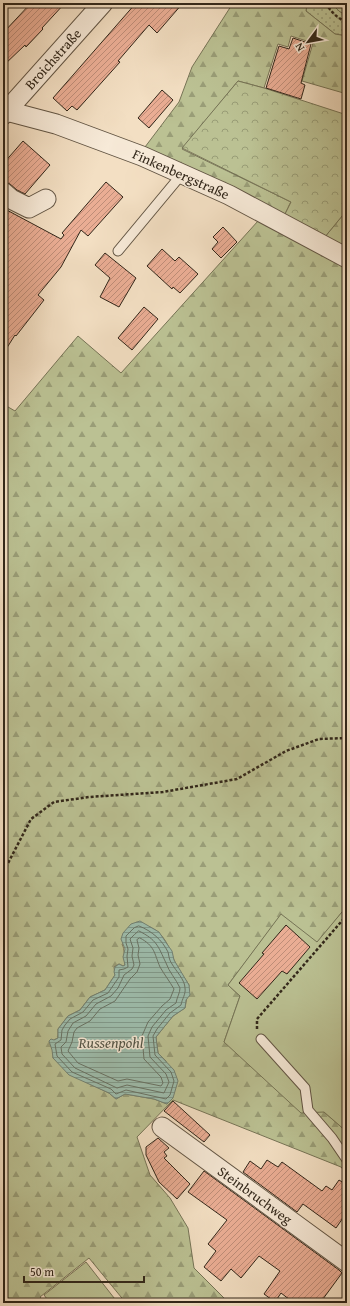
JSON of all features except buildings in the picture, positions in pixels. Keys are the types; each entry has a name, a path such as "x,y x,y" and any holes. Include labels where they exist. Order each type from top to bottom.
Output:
{"street":[{"name":"Broichstraße","path":"4,112 103,3"},
{"name":"Finkenbergstraße","path":"4,112 63,127 142,156 229,195 345,253"},
{"path":"3,192 11,199 29,208 46,199"},
{"name":"Steinbruchweg","path":"162,1127 347,1262"}],"lane":[{"path":"118,251 182,174"},
{"path":"261,1039 306,1088 308,1110 332,1138 347,1160"}],"path":[{"path":"326,3 334,14 347,22"},
{"path":"3,882 6,867 31,819 54,802 89,797 163,792 237,779 286,752 319,739 347,738"},
{"path":"257,1027 257,1020 347,915"}],"green space":[{"path":"233,3 307,3 306,11 335,34 347,36 347,94 302,81 313,43 291,36 288,47 278,44 264,88 238,81 182,149 291,202 283,218 145,147 179,102 192,67"},
{"path":"307,3 331,3 347,16 347,36 335,34 306,11"},
{"path":"331,3 347,3 347,16 339,11"},
{"path":"238,81 347,115 347,210 324,238 283,218 291,202 182,148"},
{"path":"347,210 347,906 317,943 281,915 228,985 240,996 224,1042 324,1112 347,1132 347,1174 341,1167 173,1100 137,1137 150,1175 170,1198 188,1228 194,1268 229,1303 126,1303 89,1258 40,1297 45,1303 3,1303 3,404 15,411 78,336 121,373 258,221 324,238","holes":["150,927 155,930 165,941 177,966 189,985 185,1008 173,1016 156,1037 158,1053 166,1061 167,1104 154,1099 125,1094 116,1099 109,1093 88,1083 53,1058 54,1040 58,1038 58,1029 68,1016 80,1010 90,997 105,990 115,975 114,967 119,964 123,966 125,965 122,944"]},
{"path":"347,906 347,1132 324,1112 301,1113 224,1042 240,996 228,985 281,914 317,942"},
{"path":"86,1262 118,1303 50,1303 44,1295"}],"water":[{"name":"Russenpohl","path":"140,921 159,932 172,951 174,960 189,985 190,995 186,1000 185,1008 173,1016 156,1037 158,1053 174,1070 178,1081 173,1098 167,1104 154,1099 125,1094 116,1099 109,1093 69,1075 53,1058 49,1041 51,1039 54,1040 58,1038 58,1029 68,1016 80,1010 90,997 105,990 115,975 115,967 119,964 123,966 125,965 123,957 125,949 121,939 123,933 131,924"}]}
